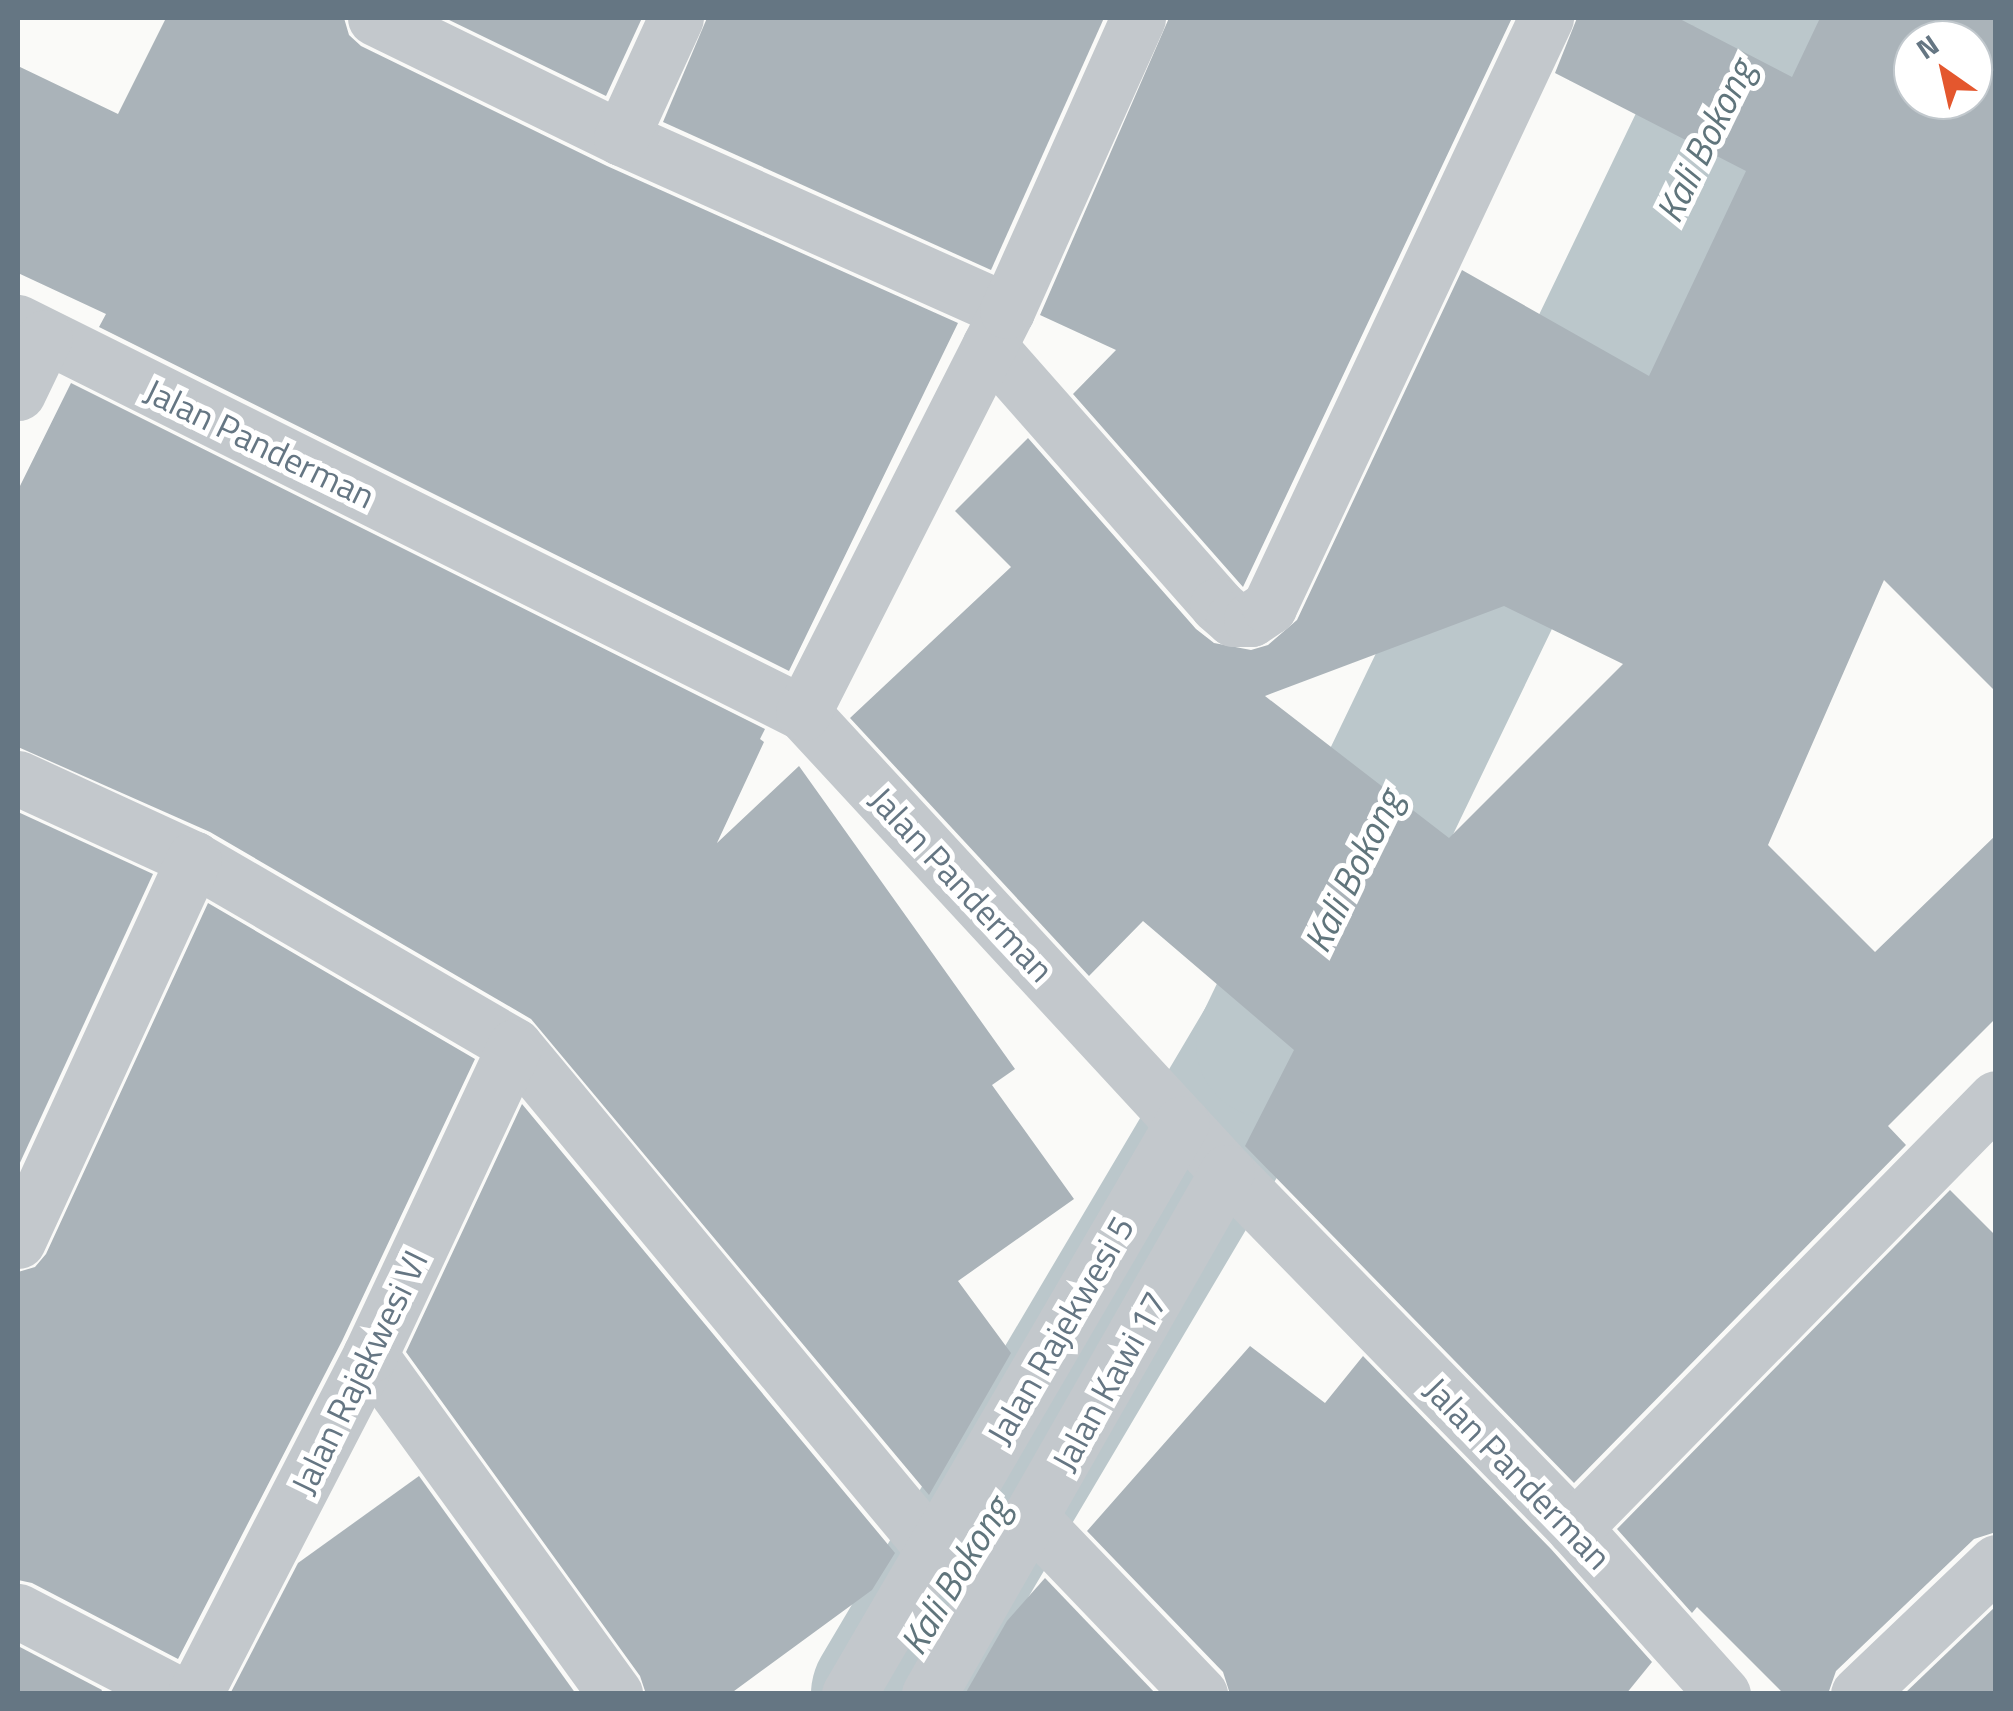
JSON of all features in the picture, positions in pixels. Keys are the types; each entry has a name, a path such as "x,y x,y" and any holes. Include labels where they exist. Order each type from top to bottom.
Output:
{"street":[{"path":"375,18 998,328 1217,605 1233,619 1251,619 1269,607 1546,18"},
{"path":"622,138 676,18"},
{"path":"803,713 998,328 1138,18"},
{"path":"18,393 31,330"},
{"name":"Jalan Panderman","path":"31,330 803,713 1204,1147 1574,1528 1722,1694"},
{"path":"18,778 194,859 515,1046 932,1548"},
{"path":"18,1241 194,859"},
{"name":"Jalan Rajekwesi VI","path":"195,1694 370,1355 515,1046"},
{"path":"1574,1528 1996,1098"},
{"name":"Jalan Kawi 17","path":"929,1694 1032,1518 1204,1147"},
{"name":"Jalan Rajekwesi 5","path":"848,1694 932,1548 1204,1147"},
{"path":"370,1355 615,1694"},
{"path":"1032,1518 1200,1694"},
{"path":"1858,1694 1996,1562"},
{"path":"18,1610 178,1694"}],"building":[{"path":"166,18 344,18 349,35 361,46 607,166 958,323 789,671 99,327 106,314 18,273 18,66 118,114"},
{"path":"445,18 642,18 606,96"},
{"path":"707,18 1104,18 991,270 663,122"},
{"path":"1169,18 1512,18 1243,587 1073,394 1116,350 1040,315"},
{"path":"1577,18 1678,18 1792,77 1820,18 1996,18 1996,692 1884,580 1768,845 1875,952 1996,835 1996,1018 1888,1126 1906,1145 1574,1483 1245,1146 1294,1050 1143,921 1089,976 850,718 1011,567 955,511 1028,438 1196,629 1214,643 1251,650 1268,645 1297,620 1462,270 1649,376 1746,171 1555,73","holes":["1504,606 1623,664 1449,838 1265,696"]},
{"path":"71,383 765,729 760,739 764,742 717,843 799,766 1015,1069 992,1085 1074,1199 958,1281 1011,1353 929,1495 531,1019 210,832 18,747 18,490"},
{"path":"18,812 153,874 18,1167"},
{"path":"208,903 475,1059 342,1341 178,1659 32,1583 18,1580 18,1272 35,1267 46,1254"},
{"path":"522,1104 895,1553 872,1590 730,1694 646,1694 640,1676 406,1352"},
{"path":"1950,1190 1996,1236 1996,1532 1974,1539 1836,1671 1828,1694 1784,1694 1697,1607 1692,1613 1617,1529"},
{"path":"1250,1346 1325,1403 1363,1356 1551,1549 1652,1662 1626,1694 1230,1694 1223,1672 1087,1531"},
{"path":"419,1476 576,1694 230,1694 298,1563"},
{"path":"1045,1578 1156,1694 965,1694 1007,1621"},
{"path":"1996,1606 1996,1694 1904,1694"},
{"path":"18,1646 102,1690 100,1694 18,1694"}],"waterway":[{"name":"Kali Bokong","path":"885,1694 1270,1044 1764,18"}]}
